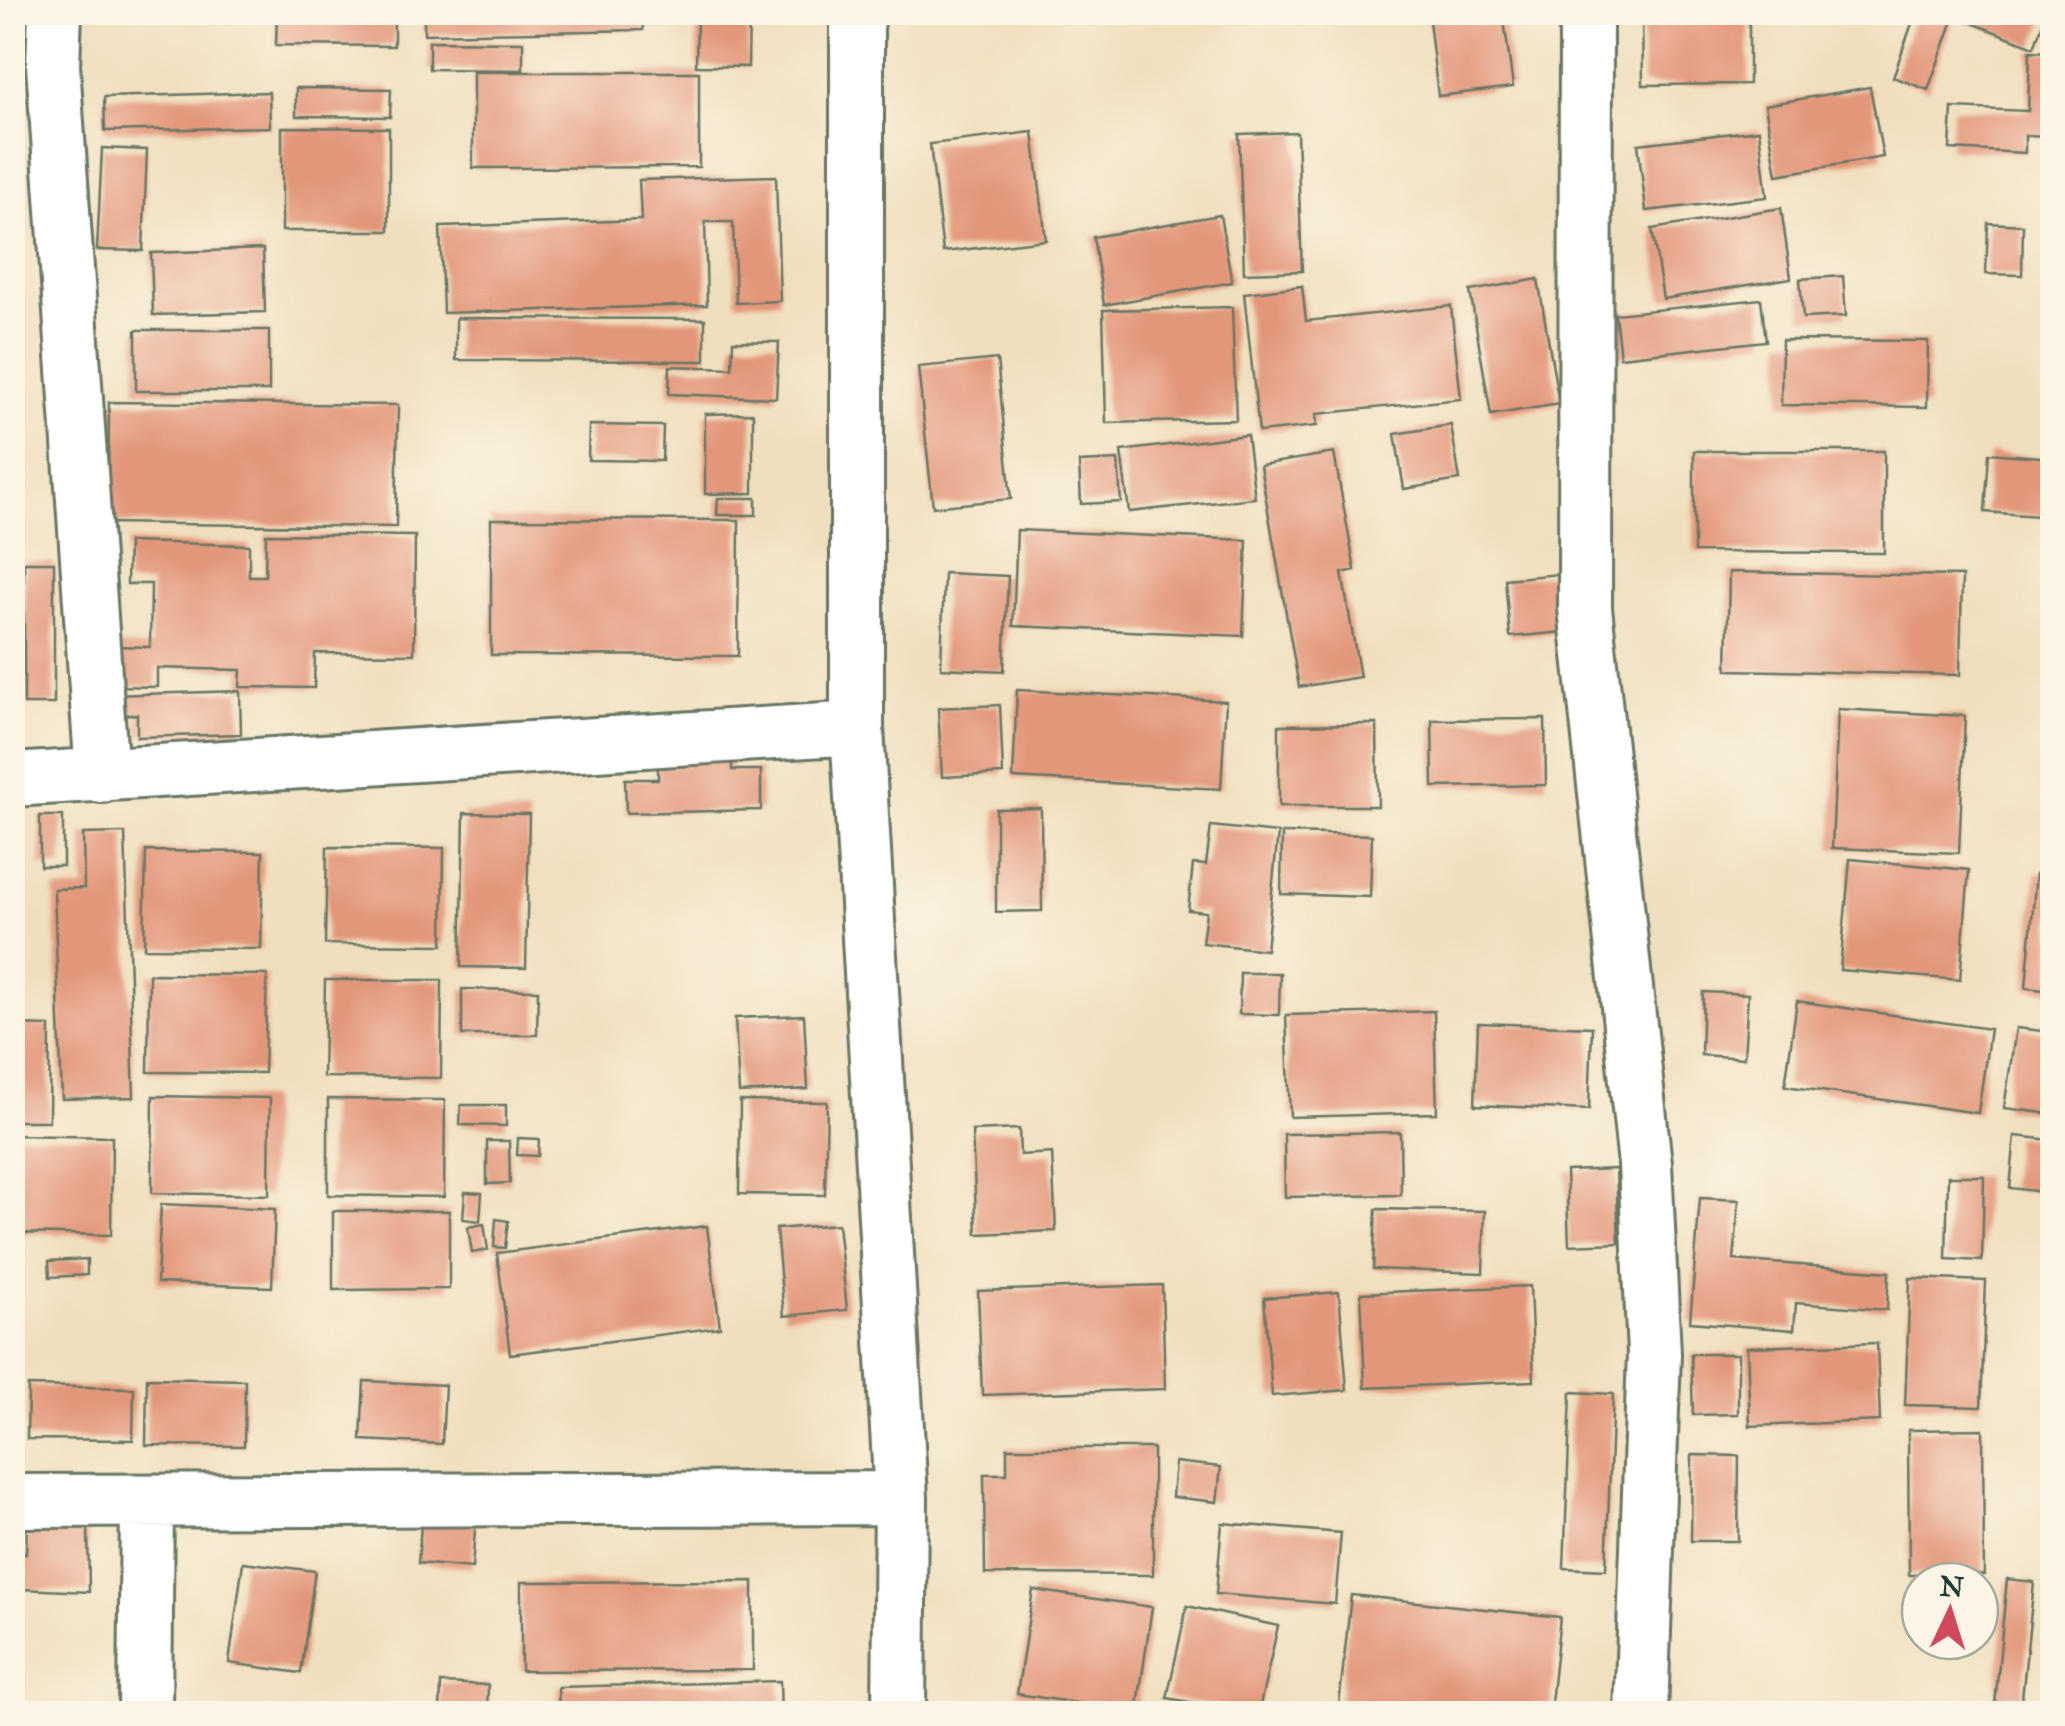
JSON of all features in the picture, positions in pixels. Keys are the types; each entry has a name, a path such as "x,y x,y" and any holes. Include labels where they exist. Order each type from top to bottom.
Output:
{"street":[{"path":"55,12 33,67 102,776"},
{"path":"857,12 857,728 901,1498 899,1714"},
{"path":"1586,12 1585,608 1645,1164 1654,1354 1641,1714"},
{"path":"12,780 857,728"},
{"path":"12,1501 901,1498"},
{"path":"145,1714 147,1501"}],"building":[{"path":"277,12 394,12 394,46 276,45"},
{"path":"424,12 643,12 643,30 424,34"},
{"path":"1428,12 1503,12 1513,87 1438,96"},
{"path":"1642,12 1749,12 1749,84 1643,85"},
{"path":"1916,12 1956,12 1928,90 1893,77"},
{"path":"1967,12 2047,12 2034,47 1964,20"},
{"path":"697,14 749,16 748,67 696,66"},
{"path":"429,41 523,42 523,70 429,69"},
{"path":"2030,51 2052,52 2052,136 2025,135 2025,153 1950,149 1952,108 2028,111"},
{"path":"473,72 699,72 699,167 473,168"},
{"path":"1870,87 1883,157 1777,175 1765,105"},
{"path":"296,88 391,89 390,117 296,116"},
{"path":"269,92 270,127 105,131 104,97"},
{"path":"282,127 389,128 389,231 282,231"},
{"path":"1759,130 1767,197 1646,211 1638,144"},
{"path":"1033,132 1046,240 943,252 930,144"},
{"path":"1297,132 1302,271 1244,273 1239,134"},
{"path":"102,148 147,150 143,251 97,250"},
{"path":"776,176 780,301 736,303 733,222 705,222 707,305 443,313 440,227 641,220 639,180"},
{"path":"1781,208 1791,278 1663,299 1652,229"},
{"path":"1220,215 1232,282 1104,305 1093,237"},
{"path":"1988,223 2023,225 2022,275 1986,274"},
{"path":"263,249 265,312 153,315 151,253"},
{"path":"1843,276 1846,316 1803,318 1800,279"},
{"path":"1538,279 1559,404 1491,415 1470,291"},
{"path":"1302,286 1306,321 1451,306 1461,399 1316,414 1317,426 1259,432 1244,293"},
{"path":"1761,299 1766,341 1620,357 1615,314"},
{"path":"1232,307 1236,420 1106,423 1103,310"},
{"path":"456,318 705,319 705,361 456,360"},
{"path":"136,330 269,330 269,391 136,391"},
{"path":"1782,340 1928,341 1927,407 1781,405"},
{"path":"733,341 779,342 776,398 669,394 670,366 732,368"},
{"path":"997,359 1011,499 933,507 918,367"},
{"path":"109,402 398,405 396,527 108,523"},
{"path":"753,413 753,493 705,494 705,414"},
{"path":"589,425 663,426 662,461 588,460"},
{"path":"1451,425 1460,480 1404,489 1395,434"},
{"path":"1247,435 1255,498 1129,512 1121,451"},
{"path":"1694,451 1884,451 1884,553 1694,552"},
{"path":"1334,453 1355,570 1342,573 1360,677 1299,687 1260,465"},
{"path":"1989,453 2052,458 2052,517 1985,512"},
{"path":"1118,460 1121,502 1081,504 1079,462"},
{"path":"718,498 756,498 756,515 717,515"},
{"path":"491,519 739,520 738,656 491,655"},
{"path":"1017,530 1247,540 1243,636 1013,626"},
{"path":"266,534 415,536 414,654 315,653 314,688 240,687 241,670 157,668 157,687 114,686 115,646 150,647 151,584 127,584 128,542 249,545 249,576 265,576"},
{"path":"24,562 54,562 54,704 24,704"},
{"path":"1729,572 1962,576 1960,675 1727,670"},
{"path":"944,573 1008,576 1004,671 941,668"},
{"path":"1559,574 1565,632 1510,637 1505,579"},
{"path":"16,652 18,716 12,716 12,653"},
{"path":"1017,690 1226,701 1221,789 1013,778"},
{"path":"240,691 241,734 137,737 137,714 110,715 110,695"},
{"path":"1000,705 1003,774 942,777 938,708"},
{"path":"1838,709 1965,716 1959,853 1832,848"},
{"path":"1545,719 1546,785 1433,787 1432,720"},
{"path":"1377,724 1378,806 1279,806 1279,725"},
{"path":"732,749 732,770 761,770 761,810 626,813 625,779 658,779 658,766 685,766 685,751"},
{"path":"1041,808 1042,911 996,912 996,809"},
{"path":"464,813 529,814 526,968 461,967"},
{"path":"40,816 63,816 63,866 40,866"},
{"path":"1211,826 1278,833 1266,950 1202,943 1206,912 1188,910 1193,864 1206,865"},
{"path":"125,833 134,1097 62,1099 54,889 84,888 83,834"},
{"path":"1282,833 1372,835 1370,897 1281,894"},
{"path":"327,847 444,848 443,945 325,944"},
{"path":"146,851 263,852 261,949 144,948"},
{"path":"1850,859 1969,870 1960,980 1840,970"},
{"path":"2036,873 2052,874 2052,991 2026,988"},
{"path":"1240,973 1280,973 1279,1015 1239,1014"},
{"path":"149,974 267,975 264,1073 148,1072"},
{"path":"325,980 442,980 441,1078 323,1077"},
{"path":"462,989 538,990 537,1035 462,1035"},
{"path":"1703,992 1748,994 1744,1058 1701,1055"},
{"path":"1797,1001 1990,1029 1978,1113 1785,1086"},
{"path":"1434,1011 1437,1113 1290,1117 1286,1015"},
{"path":"804,1015 808,1089 739,1093 735,1018"},
{"path":"1478,1023 1592,1027 1589,1110 1475,1105"},
{"path":"12,1025 50,1026 49,1121 12,1121"},
{"path":"2016,1028 2052,1032 2052,1114 2004,1108"},
{"path":"153,1096 270,1098 269,1195 152,1193"},
{"path":"328,1099 445,1100 444,1197 328,1195"},
{"path":"740,1101 827,1102 825,1195 739,1194"},
{"path":"461,1105 506,1105 506,1126 460,1125"},
{"path":"1019,1129 1020,1155 1052,1153 1056,1231 977,1234 972,1131"},
{"path":"1400,1132 1401,1195 1285,1197 1284,1134"},
{"path":"12,1135 112,1137 111,1235 12,1233"},
{"path":"2015,1136 2052,1140 2052,1193 2010,1188"},
{"path":"518,1138 539,1139 538,1156 517,1155"},
{"path":"487,1141 509,1141 510,1183 487,1184"},
{"path":"1616,1169 1619,1243 1569,1245 1566,1171"},
{"path":"1948,1176 1984,1176 1982,1261 1946,1259"},
{"path":"465,1192 482,1193 480,1221 463,1219"},
{"path":"1700,1198 1739,1200 1734,1260 1889,1272 1887,1310 1796,1303 1794,1330 1690,1322"},
{"path":"161,1204 275,1209 272,1287 157,1283"},
{"path":"1376,1209 1485,1211 1483,1273 1373,1269"},
{"path":"333,1211 449,1211 449,1289 333,1290"},
{"path":"496,1219 508,1221 505,1248 494,1247"},
{"path":"484,1224 488,1250 472,1253 468,1227"},
{"path":"838,1224 847,1310 784,1316 776,1229"},
{"path":"707,1226 720,1327 510,1354 497,1253"},
{"path":"87,1259 87,1275 50,1277 49,1261"},
{"path":"1910,1278 1986,1281 1981,1407 1905,1405"},
{"path":"1162,1285 1165,1389 982,1395 978,1291"},
{"path":"1530,1286 1534,1381 1365,1388 1361,1293"},
{"path":"1339,1292 1347,1390 1272,1396 1264,1298"},
{"path":"1877,1343 1880,1421 1750,1426 1747,1347"},
{"path":"1691,1354 1738,1354 1738,1414 1693,1415"},
{"path":"147,1378 245,1380 244,1446 146,1445"},
{"path":"364,1381 445,1385 442,1444 361,1440"},
{"path":"28,1386 134,1388 133,1440 27,1439"},
{"path":"1571,1392 1613,1394 1606,1570 1564,1568"},
{"path":"1983,1429 1984,1561 1909,1561 1908,1430"},
{"path":"1007,1448 1153,1448 1153,1575 985,1574 984,1474 1007,1474"},
{"path":"1692,1455 1739,1456 1738,1541 1691,1541"},
{"path":"1175,1462 1221,1467 1217,1502 1172,1497"},
{"path":"422,1512 476,1517 472,1568 418,1563"},
{"path":"27,1522 88,1524 89,1592 21,1589 18,1653 12,1653 12,1554 26,1554"},
{"path":"1222,1523 1341,1533 1335,1604 1216,1594"},
{"path":"243,1562 315,1571 301,1673 229,1663"},
{"path":"2007,1579 2034,1582 2021,1708 1995,1705"},
{"path":"753,1581 753,1670 521,1671 521,1582"},
{"path":"1033,1590 1152,1607 1137,1712 1017,1694"},
{"path":"1351,1595 1560,1617 1550,1714 1427,1714 1339,1705"},
{"path":"1187,1606 1278,1626 1258,1714 1167,1698"},
{"path":"780,1681 781,1714 559,1714 558,1687"},
{"path":"441,1683 488,1685 487,1714 440,1714"}]}
